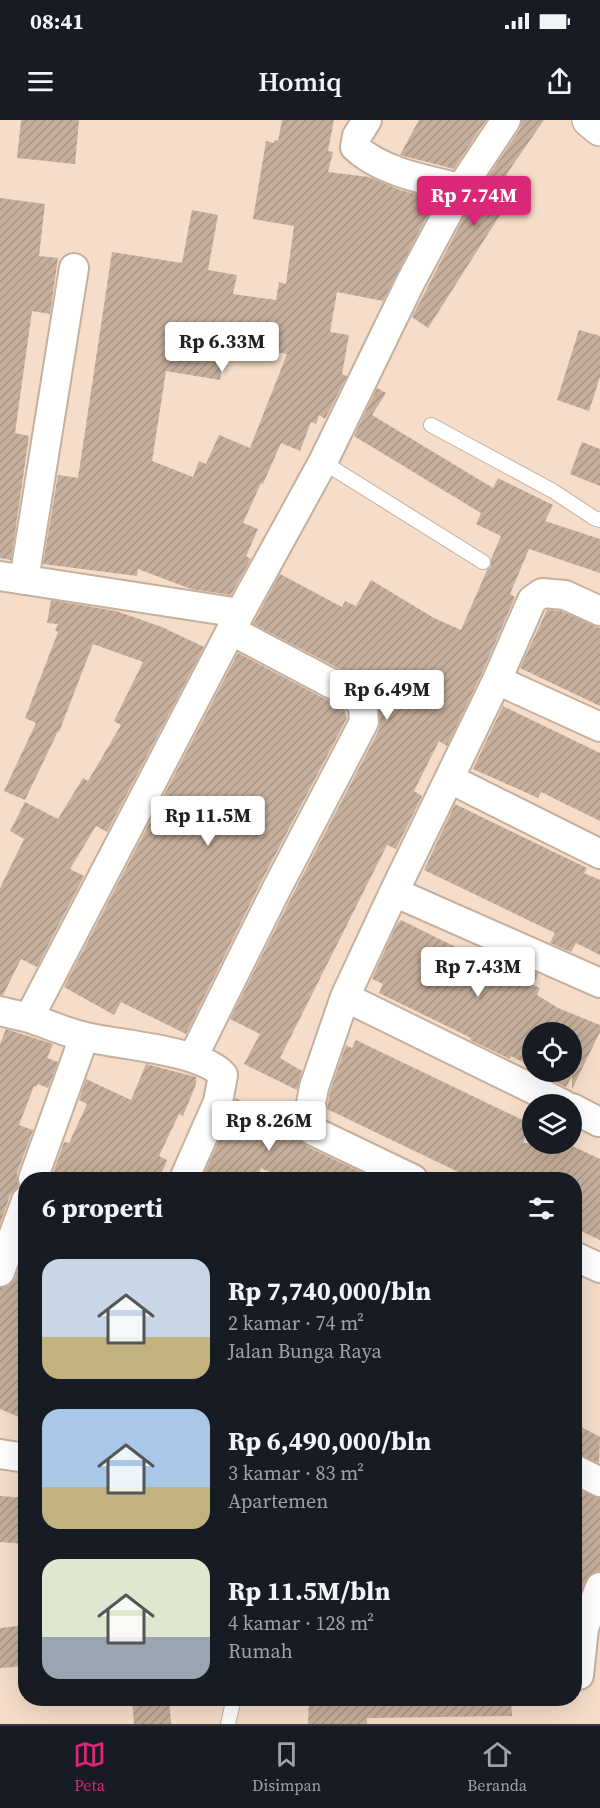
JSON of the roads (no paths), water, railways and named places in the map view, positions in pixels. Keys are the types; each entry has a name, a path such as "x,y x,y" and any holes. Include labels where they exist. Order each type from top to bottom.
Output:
{"main road":[{"path":"589,120 600,129"}],"street":[{"path":"367,120 357,136 355,147 364,155 413,176 461,188"},
{"path":"29,1018 236,622 323,462 410,283 461,188 506,120"},
{"path":"74,268 12,578 236,622 354,696 363,706 364,722 277,888 193,1057"},
{"path":"398,1172 313,1131 308,1120 314,1087 345,997 497,680 532,600 542,593 565,596 600,611"},
{"path":"497,680 600,727"},
{"path":"450,778 600,854"},
{"path":"394,891 600,983"},
{"path":"345,997 543,1094"},
{"path":"0,1011 29,1018 84,1037 193,1057 218,1069 223,1075 218,1102 187,1172"},
{"path":"36,1172 84,1037"},
{"path":"582,1113 600,1121"},
{"path":"0,1272 18,1223"},
{"path":"582,1260 600,1268"},
{"path":"0,1454 18,1457"},
{"path":"582,1473 600,1482"},
{"path":"582,1647 589,1599"}],"lane":[{"path":"431,425 553,490 600,520"},
{"path":"323,462 483,562"},
{"path":"228,1724 232,1706"}]}
